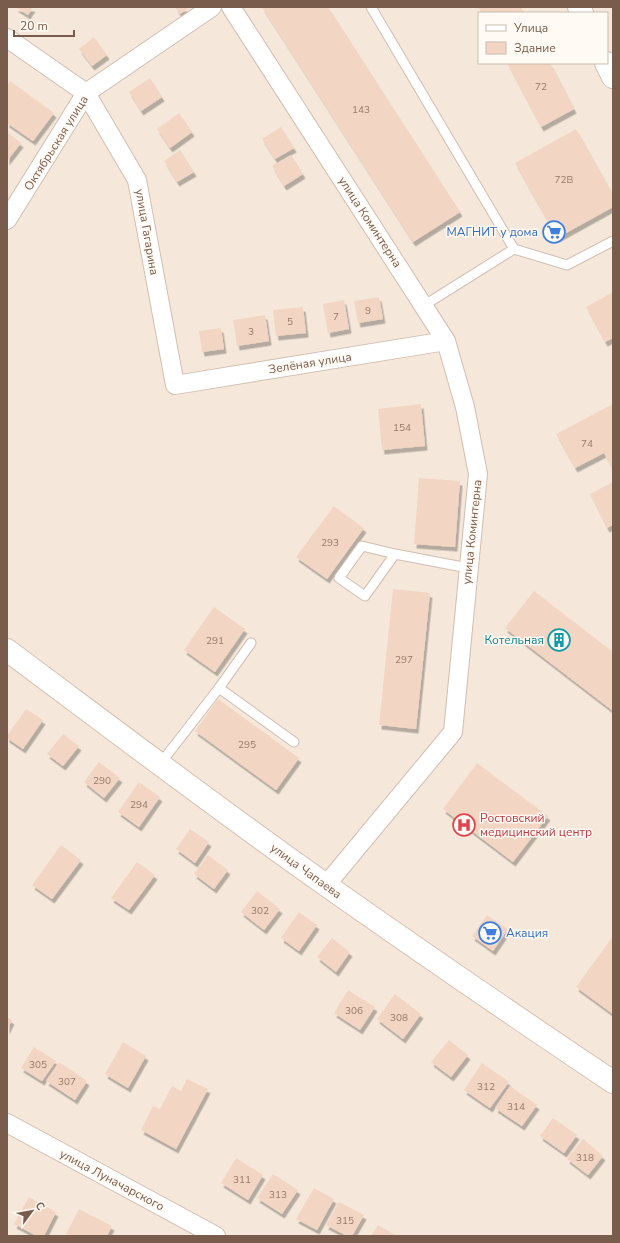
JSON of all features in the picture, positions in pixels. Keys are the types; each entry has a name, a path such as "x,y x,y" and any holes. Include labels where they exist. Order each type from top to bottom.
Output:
{"main road":[{"path":"606,64 613,77"},
{"name":"улица Чапаева","path":"7,650 326,885 613,1082"}],"street":[{"name":"Октябрьская улица","path":"7,220 86,93 212,7"},
{"name":"улица Коминтерна","path":"231,7 446,341 465,407 478,474 453,732 326,885"},
{"name":"улица Гагарина","path":"7,38 86,93 137,180 175,384"},
{"name":"Зелёная улица","path":"175,384 446,341"},
{"name":"улица Луначарского","path":"7,1123 216,1236"}],"lane":[{"path":"371,7 514,249 566,265 613,241"},
{"path":"423,306 514,249"},
{"path":"395,554 366,596 339,578 362,546 468,568"},
{"path":"160,764 219,688 251,643"},
{"path":"219,688 294,742"}],"shaded area":[{"path":"7,7 613,7 613,1236 7,1236"}],"building":[{"path":"15,7 33,7 28,15"},
{"path":"175,7 190,7 180,14"},
{"path":"262,7 328,7 460,212 413,242"},
{"path":"478,7 521,7 524,12 481,12"},
{"path":"94,37 107,55 92,66 79,49"},
{"path":"508,64 551,64 574,109 541,127"},
{"path":"150,78 162,97 141,111 129,92"},
{"path":"10,81 54,113 33,141 7,123 7,86"},
{"path":"179,113 192,132 170,148 157,129"},
{"path":"281,127 294,148 275,159 262,139"},
{"path":"576,129 613,195 613,207 557,238 515,163"},
{"path":"7,132 21,143 7,161"},
{"path":"180,150 194,172 177,182 164,161"},
{"path":"291,155 303,174 284,186 272,166"},
{"path":"613,292 613,338 605,342 586,307"},
{"path":"379,297 383,319 358,323 354,301"},
{"path":"344,300 349,329 328,333 323,304"},
{"path":"303,307 306,333 276,336 273,310"},
{"path":"265,315 269,341 237,346 233,320"},
{"path":"221,328 224,349 202,352 199,331"},
{"path":"421,404 425,446 382,450 378,409"},
{"path":"613,404 613,470 604,453 575,468 556,434"},
{"path":"419,478 460,481 455,547 414,544"},
{"path":"613,482 613,525 607,528 590,494"},
{"path":"334,506 364,528 327,579 296,557"},
{"path":"393,589 430,593 416,729 379,725"},
{"name":"Котельная","path":"534,591 613,652 613,711 505,628"},
{"path":"214,607 245,629 215,672 184,650"},
{"path":"218,699 299,758 276,790 195,731"},
{"path":"26,709 43,720 23,749 7,738 7,736"},
{"path":"63,734 79,746 63,766 47,754"},
{"path":"99,762 120,778 104,798 84,782"},
{"path":"477,763 548,816 513,862 443,809"},
{"path":"139,782 160,797 139,827 118,812"},
{"path":"190,829 209,842 195,863 176,849"},
{"path":"61,845 81,860 52,899 32,885"},
{"path":"208,855 228,870 214,889 194,874"},
{"path":"137,862 155,875 129,910 111,898"},
{"path":"257,891 280,909 264,930 241,912"},
{"path":"299,912 317,925 299,951 281,938"},
{"name":"Акация","path":"487,915 508,929 493,951 472,936"},
{"path":"613,936 613,1014 576,987"},
{"path":"332,938 350,952 336,972 317,957"},
{"path":"348,990 375,1007 360,1030 334,1013"},
{"path":"395,994 421,1014 403,1039 377,1019"},
{"path":"7,1017 12,1020 7,1030"},
{"path":"449,1040 468,1055 451,1077 431,1062"},
{"path":"123,1042 146,1056 128,1088 105,1074"},
{"path":"34,1047 56,1061 42,1081 21,1068"},
{"path":"59,1062 87,1081 75,1100 46,1081"},
{"path":"482,1063 509,1082 490,1108 464,1090"},
{"path":"187,1079 208,1089 176,1149 141,1130 153,1106 160,1109 172,1086 181,1091"},
{"path":"510,1086 537,1105 522,1126 495,1108"},
{"path":"553,1118 577,1135 564,1153 540,1136"},
{"path":"583,1139 603,1156 588,1175 567,1159"},
{"path":"236,1158 263,1175 248,1200 221,1183"},
{"path":"273,1174 298,1190 282,1214 257,1198"},
{"path":"314,1188 334,1199 317,1230 296,1219"},
{"path":"29,1197 56,1212 44,1236 37,1236 14,1224"},
{"path":"339,1202 364,1215 352,1236 347,1236 326,1225"},
{"path":"79,1209 112,1226 107,1236 65,1236"},
{"path":"378,1225 397,1236 371,1236"}],"place":[{"name":"МАГНИТ у дома","path":"554,232"},
{"name":"Котельная","path":"559,640"},
{"name":"Ростовский медицинский центр","path":"464,825"},
{"name":"Акация","path":"490,933"}]}
